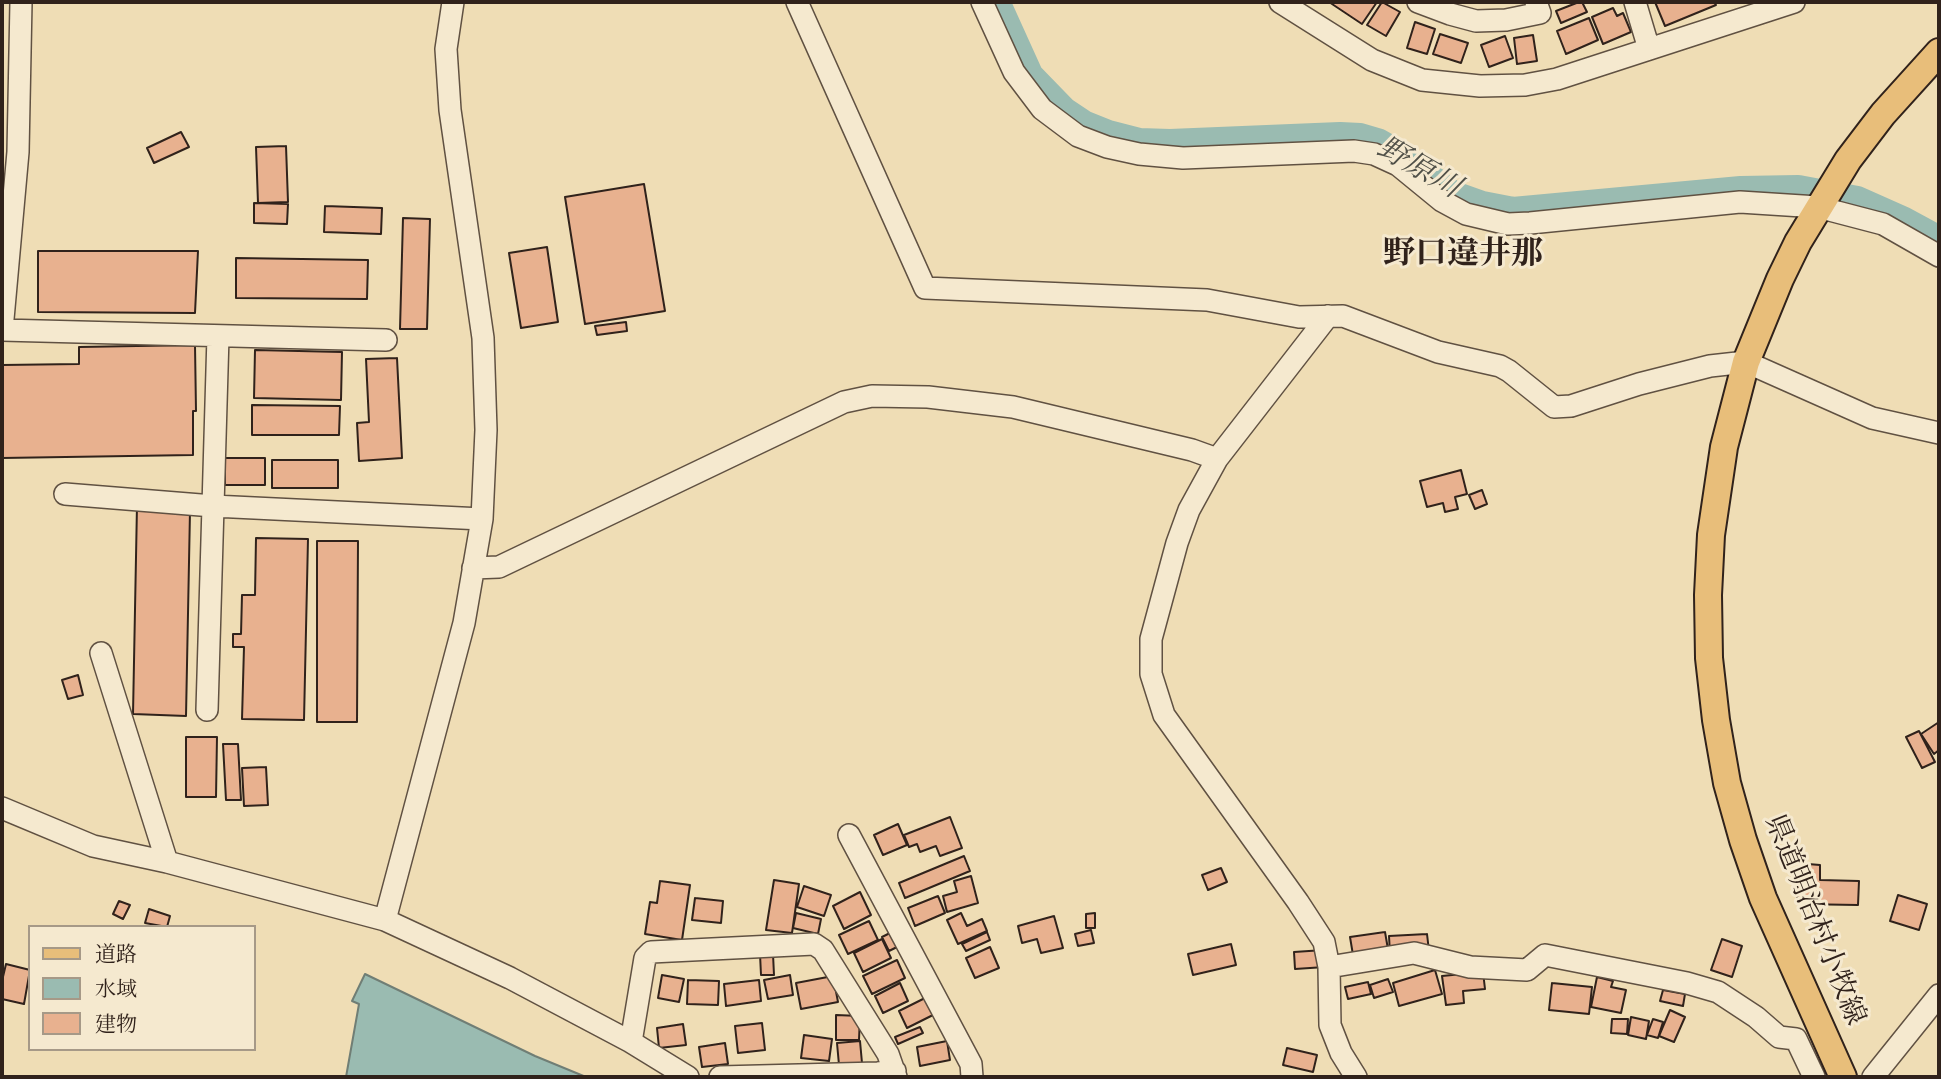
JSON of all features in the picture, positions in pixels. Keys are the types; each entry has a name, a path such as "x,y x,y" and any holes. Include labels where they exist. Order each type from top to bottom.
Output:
{"main road":[{"name":"県道明治村小牧線","path":"1843,1077 1763,898 1727,783 1709,658 1711,535 1724,447 1746,362 1780,279 1823,199 1883,114 1939,52"}],"street":[{"path":"20,2 18,152 2,330 386,340"},
{"path":"385,920 464,623 482,519 486,430 483,338 450,110 446,49 453,2"},
{"path":"797,2 925,288 1207,300 1299,317 1343,316 1438,352 1500,366 1554,407 1571,406 1639,384 1710,366 1746,362 1872,418 1939,433"},
{"path":"982,2 1014,72 1042,109 1078,136 1107,147 1139,154 1183,158 1354,151 1374,154 1398,166 1442,201 1466,214 1508,223 1740,202 1823,199 1884,224 1939,256"},
{"path":"1280,2 1372,60 1422,80 1480,86 1525,85 1557,79 1794,2"},
{"path":"1418,2 1476,21 1506,20 1540,13 1536,2"},
{"path":"1635,2 1649,49"},
{"path":"1328,316 1217,459 1189,510 1177,543 1151,639 1150,674 1164,715 1324,942 1329,967 1330,1025 1356,1077"},
{"path":"207,710 218,335"},
{"path":"473,568 499,567 844,402 872,396 928,397 1013,407 1192,450 1217,459"},
{"path":"65,494 213,506 482,519"},
{"path":"101,653 167,862"},
{"path":"2,807 93,846 167,862 385,920 510,978 631,1042 688,1077"},
{"path":"849,835 971,1064 972,1077"},
{"path":"631,1042 645,958 652,952 814,944 823,950 888,1054 895,1074 720,1077"},
{"path":"1329,967 1414,953 1470,967 1527,970 1545,955 1687,983 1718,992 1756,1017 1779,1037 1796,1039 1814,1077"},
{"path":"1873,1077 1939,995"}],"water":[{"path":"365,974 535,1056 586,1077 346,1077 359,1004 352,1001"}],"building":[{"path":"1329,2 1377,2 1362,24"},
{"path":"1382,2 1400,12 1386,36 1367,25"},
{"path":"1582,2 1587,12 1561,23 1556,11"},
{"path":"1655,2 1714,2 1716,5 1665,26"},
{"path":"1613,8 1617,16 1623,13 1631,32 1603,44 1592,17"},
{"path":"1589,18 1598,40 1566,54 1557,31"},
{"path":"1415,22 1435,29 1427,54 1407,48"},
{"path":"1440,34 1468,43 1461,63 1433,54"},
{"path":"1533,35 1537,61 1517,64 1514,38"},
{"path":"1505,36 1513,58 1489,67 1481,45"},
{"path":"181,132 189,147 154,163 147,148"},
{"path":"286,146 288,202 258,203 256,147"},
{"path":"644,184 665,311 585,324 565,197"},
{"path":"254,203 288,204 287,224 254,223"},
{"path":"325,206 382,208 381,234 324,232"},
{"path":"403,218 430,219 427,329 400,329"},
{"path":"547,247 558,322 521,328 509,253"},
{"path":"38,251 198,251 195,313 38,312"},
{"path":"236,258 368,260 367,299 236,298"},
{"path":"626,322 627,331 597,335 595,326"},
{"path":"195,345 196,411 193,411 193,455 2,458 2,365 79,364 79,347"},
{"path":"255,350 342,352 341,400 254,398"},
{"path":"397,358 402,458 359,461 357,423 369,422 366,359"},
{"path":"252,405 340,406 339,435 252,435"},
{"path":"225,458 265,458 265,485 225,485"},
{"path":"272,460 338,460 338,488 272,488"},
{"path":"1461,470 1467,494 1455,497 1458,509 1445,512 1443,503 1427,507 1420,481"},
{"path":"1482,490 1487,504 1475,509 1469,495"},
{"path":"137,505 190,511 186,716 133,714"},
{"path":"256,538 308,539 304,720 242,719 244,647 233,647 233,634 241,634 242,595 255,595"},
{"path":"317,541 358,541 357,722 317,722"},
{"path":"78,675 83,695 68,699 62,680"},
{"path":"1939,722 1939,750 1934,754 1921,734"},
{"path":"1919,731 1935,762 1922,768 1906,737"},
{"path":"186,737 217,737 216,797 186,797"},
{"path":"223,744 238,744 241,800 226,800"},
{"path":"266,767 268,805 244,806 242,768"},
{"path":"950,817 962,848 940,856 936,846 920,852 917,844 909,847 904,835"},
{"path":"898,824 907,845 883,855 874,835"},
{"path":"964,856 970,871 905,898 899,883"},
{"path":"1808,864 1820,865 1820,880 1859,881 1858,905 1797,904 1798,878 1807,878"},
{"path":"1221,868 1227,882 1208,890 1202,875"},
{"path":"971,876 978,903 947,912 943,896 957,892 954,881"},
{"path":"774,880 799,884 792,933 766,930"},
{"path":"660,881 690,885 682,940 645,934 650,902 657,903"},
{"path":"804,886 831,895 824,916 797,907"},
{"path":"860,892 871,915 844,929 833,906"},
{"path":"1898,895 1927,904 1919,930 1890,921"},
{"path":"938,896 945,913 915,926 908,908"},
{"path":"695,898 723,901 721,923 692,920"},
{"path":"119,901 130,905 123,919 113,914"},
{"path":"149,909 170,916 168,925 145,923"},
{"path":"796,913 821,919 818,934 793,928"},
{"path":"961,913 967,926 982,919 987,931 958,944 947,920"},
{"path":"1095,913 1095,928 1086,928 1086,914"},
{"path":"1054,916 1063,948 1041,953 1037,939 1022,943 1018,926"},
{"path":"869,921 878,940 848,954 839,935"},
{"path":"1091,930 1094,943 1078,946 1075,934"},
{"path":"894,931 901,945 889,951 882,937"},
{"path":"987,932 990,940 966,951 962,944"},
{"path":"1385,932 1389,955 1354,961 1350,937"},
{"path":"1427,934 1429,951 1390,954 1389,936"},
{"path":"882,939 891,958 863,972 854,953"},
{"path":"1722,939 1742,946 1732,977 1711,970"},
{"path":"1231,944 1236,965 1193,975 1188,954"},
{"path":"990,947 999,968 975,978 966,958"},
{"path":"1324,950 1325,967 1295,969 1294,952"},
{"path":"760,954 773,954 774,975 761,975"},
{"path":"897,960 905,978 872,994 863,976"},
{"path":"6,964 28,970 24,1004 2,999"},
{"path":"1435,970 1442,994 1399,1006 1393,983"},
{"path":"1483,972 1485,989 1463,991 1464,1003 1446,1005 1442,976"},
{"path":"662,975 684,979 679,1002 658,998"},
{"path":"790,975 793,995 768,999 764,980"},
{"path":"833,976 838,1002 801,1009 796,983"},
{"path":"1597,977 1613,981 1611,987 1626,990 1621,1013 1591,1007"},
{"path":"1388,979 1393,992 1374,998 1370,985"},
{"path":"688,980 719,981 718,1005 687,1004"},
{"path":"759,980 761,1001 726,1006 724,984"},
{"path":"1368,982 1371,994 1348,999 1345,987"},
{"path":"900,983 908,1001 883,1013 875,996"},
{"path":"1552,983 1592,987 1589,1014 1549,1010"},
{"path":"1663,990 1685,994 1683,1006 1660,1001"},
{"path":"925,998 933,1015 907,1028 899,1011"},
{"path":"1670,1010 1685,1017 1674,1042 1659,1036"},
{"path":"836,1015 860,1016 859,1040 836,1040"},
{"path":"1631,1017 1649,1021 1646,1039 1628,1035"},
{"path":"1612,1019 1628,1019 1627,1034 1611,1033"},
{"path":"1653,1019 1663,1022 1658,1038 1647,1035"},
{"path":"762,1023 765,1050 738,1053 735,1026"},
{"path":"683,1024 686,1045 659,1048 657,1028"},
{"path":"920,1027 923,1033 898,1044 895,1037"},
{"path":"804,1035 832,1039 829,1061 801,1058"},
{"path":"860,1041 862,1063 839,1065 837,1043"},
{"path":"947,1041 950,1060 920,1066 917,1047"},
{"path":"725,1043 728,1064 702,1067 699,1047"},
{"path":"1287,1048 1317,1055 1313,1072 1283,1065"}],"waterway":[{"name":"野原川","path":"994,2 1028,77 1062,112 1083,126 1139,144 1360,139 1377,144 1400,157 1451,196 1482,207 1513,213 1741,192 1798,191 1857,202 1939,242"}],"district":[{"name":"野口違井那","path":"1463,258"}]}
